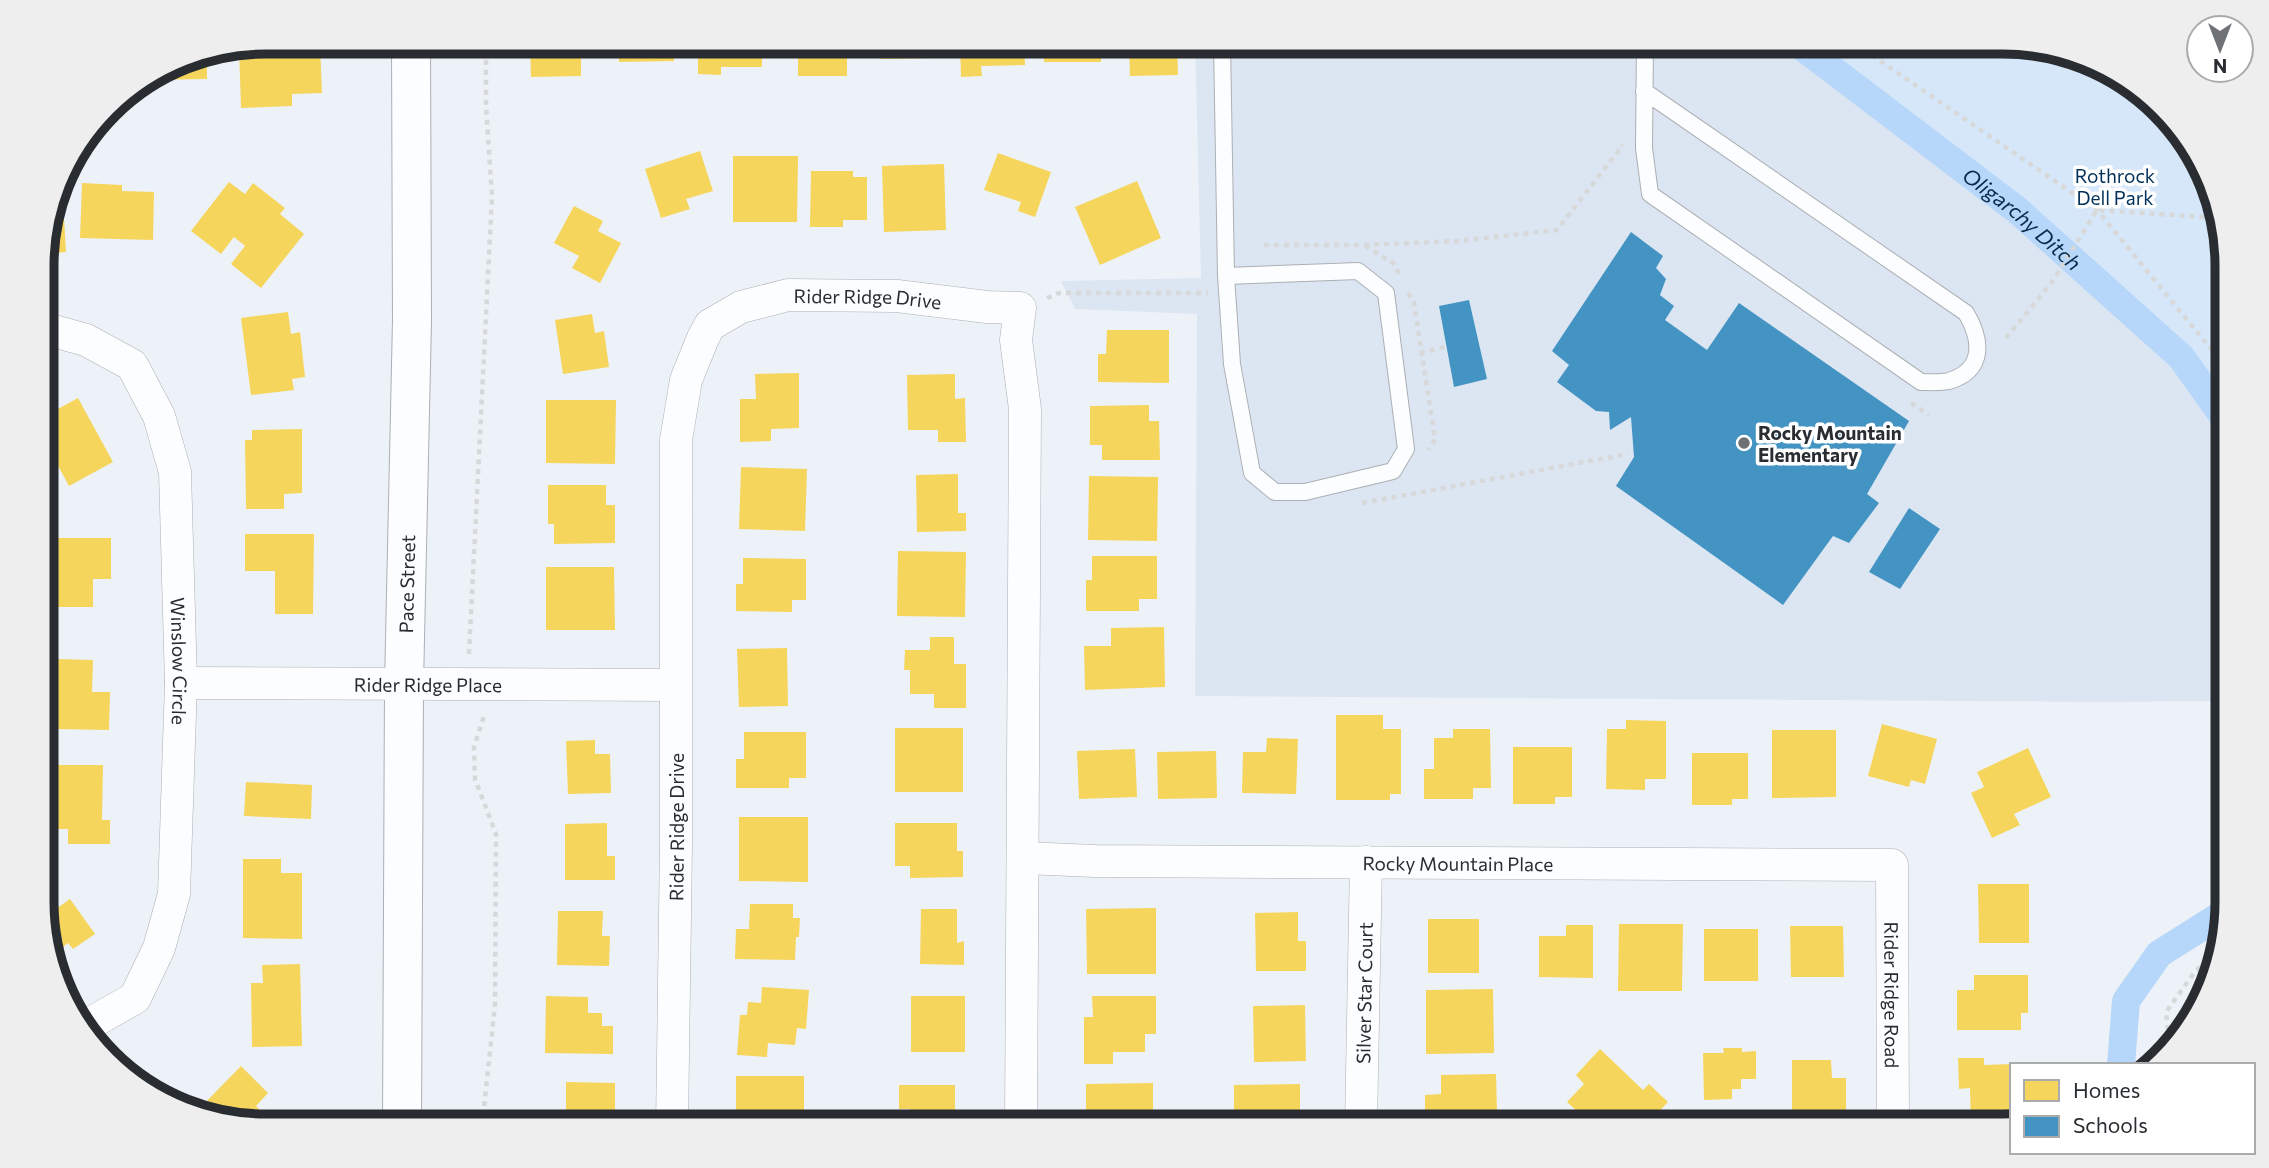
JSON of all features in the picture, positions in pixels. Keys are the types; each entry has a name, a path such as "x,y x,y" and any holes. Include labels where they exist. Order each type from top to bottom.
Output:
{"main road":[{"name":"Pace Street","path":"402,1114 404,685 412,320 411,55"}],"street":[{"name":"Rider Ridge Drive","path":"672,1114 676,440 686,380 710,325 741,307 788,295 897,296 987,307 1020,308"},
{"path":"1020,308 1016,341 1025,409 1021,1114"},
{"name":"Winslow Circle","path":"55,332 86,341 132,365 159,416 175,472 181,683 174,894 159,948 135,998 92,1022"},
{"name":"Rider Ridge Place","path":"181,683 675,685"},
{"name":"Rocky Mountain Place","path":"1024,858 1095,861 1892,865"},
{"name":"Silver Star Court","path":"1361,1113 1366,862"},
{"name":"Rider Ridge Road","path":"1892,865 1892,1113"}],"lane":[{"path":"1222,54 1226,276 1232,364 1252,473 1275,492 1305,492 1393,471 1406,449 1386,293 1357,271 1226,276"},
{"path":"1644,90 1966,313 1976,330 1977,356 1968,373 1947,382 1921,382 1650,194 1644,148 1644,90 1645,54"}],"path":[{"path":"1871,54 2097,210 2215,354"},
{"path":"468,654 492,196 486,106 486,55"},
{"path":"1264,245 1418,243 1557,230 1630,136"},
{"path":"2097,210 2209,217"},
{"path":"2006,338 2052,282 2097,210"},
{"path":"1020,308 1059,293 1227,293"},
{"path":"1420,353 1445,347"},
{"path":"1352,505 1628,454"},
{"path":"483,1114 495,1005 496,834 475,779 474,747 485,713"},
{"path":"2168,1034 2166,1012 2196,970 2206,964"}],"shaded area":[{"path":"1195,54 1817,54 2017,210 2181,357 2215,405 2215,701 1195,696 1197,314 1075,309 1061,281 1201,278"}],"green space":[{"name":"Rothrock Dell Park","path":"1817,54 2003,54 2044,58 2097,76 2143,107 2171,137 2186,160 2208,211 2215,266 2215,405 2181,357 2017,210"}],"building: Homes":[{"path":"1129,54 1177,54 1178,75 1130,76"},
{"path":"320,55 322,93 292,94 292,106 241,108 239,56"},
{"path":"530,55 581,55 581,76 531,77"},
{"path":"619,55 674,55 674,61 619,62"},
{"path":"698,55 762,55 762,67 721,67 721,75 698,74"},
{"path":"798,55 847,55 847,76 798,76"},
{"path":"881,55 938,55 938,58 881,59"},
{"path":"960,55 1025,55 1025,65 981,66 982,76 961,77"},
{"path":"1044,55 1101,55 1101,62 1044,62"},
{"path":"207,63 207,79 166,80"},
{"path":"700,151 713,191 686,199 690,209 661,218 645,169"},
{"path":"998,153 1051,172 1035,217 1018,211 1021,202 984,190"},
{"path":"733,156 798,156 797,222 733,222"},
{"path":"944,164 946,230 884,232 882,166"},
{"path":"811,171 853,171 853,177 867,177 867,220 843,220 843,227 810,227"},
{"path":"1137,181 1161,238 1100,265 1075,207"},
{"path":"229,182 245,194 253,183 285,208 280,214 304,234 261,288 231,264 245,246 234,237 221,254 191,231"},
{"path":"82,183 122,185 122,191 154,192 153,240 80,238"},
{"path":"63,205 66,252 55,253"},
{"path":"574,206 603,221 598,231 621,243 600,283 572,268 579,256 554,243"},
{"path":"288,312 291,334 300,332 305,377 292,379 294,390 251,395 241,318"},
{"path":"592,314 595,333 604,331 609,367 563,374 555,320"},
{"path":"1107,330 1169,330 1169,383 1098,382 1098,354 1106,354"},
{"path":"799,373 799,428 771,429 771,441 740,442 740,399 756,399 755,374"},
{"path":"955,374 955,399 965,398 966,442 938,442 938,430 908,430 907,375"},
{"path":"78,398 113,462 69,486 55,460 55,411"},
{"path":"546,400 616,400 615,464 546,463"},
{"path":"1149,405 1149,421 1159,421 1160,460 1102,460 1102,445 1090,445 1090,406"},
{"path":"302,429 302,493 284,494 284,509 246,509 245,440 252,440 252,430"},
{"path":"741,467 807,469 805,531 739,529"},
{"path":"958,474 958,513 966,513 966,531 917,532 916,475"},
{"path":"1089,476 1158,477 1157,541 1088,540"},
{"path":"548,485 606,485 606,505 615,505 615,543 554,544 554,524 548,524"},
{"path":"245,534 314,534 313,614 275,614 275,571 245,571"},
{"path":"57,538 111,538 111,579 93,579 93,607 57,607"},
{"path":"898,551 966,552 965,617 897,616"},
{"path":"1092,556 1157,556 1157,599 1139,599 1139,611 1086,611 1086,580 1092,580"},
{"path":"743,558 806,559 806,600 792,600 792,612 736,611 736,584 743,584"},
{"path":"546,567 614,567 615,630 546,630"},
{"path":"1164,627 1165,687 1085,690 1084,646 1111,646 1111,628"},
{"path":"930,637 954,637 954,664 966,664 966,708 934,708 934,694 910,694 910,670 904,670 905,650 930,650"},
{"path":"787,648 788,706 739,707 737,649"},
{"path":"57,659 93,660 92,692 110,692 109,730 56,729"},
{"path":"1336,715 1383,715 1383,729 1401,729 1401,794 1390,794 1390,800 1336,800"},
{"path":"1626,720 1666,721 1666,779 1645,779 1645,790 1606,789 1607,729 1626,729"},
{"path":"1882,724 1937,739 1925,784 1911,780 1909,787 1868,776"},
{"path":"895,728 963,728 963,792 895,792"},
{"path":"1453,729 1490,729 1491,788 1473,788 1473,799 1424,799 1424,769 1434,769 1434,738 1453,738"},
{"path":"1772,730 1836,730 1836,797 1772,798"},
{"path":"744,732 806,732 806,778 789,778 789,788 736,788 736,759 744,759"},
{"path":"1267,738 1298,739 1296,794 1242,793 1243,752 1266,752"},
{"path":"595,740 595,754 610,754 611,793 568,794 566,741"},
{"path":"1513,747 1572,747 1572,797 1555,797 1555,804 1513,804"},
{"path":"2028,748 2051,797 2014,814 2020,825 1992,838 1971,793 1984,787 1977,772"},
{"path":"1135,749 1137,797 1079,799 1077,751"},
{"path":"1216,751 1217,798 1158,799 1157,752"},
{"path":"1692,753 1748,753 1748,799 1732,799 1732,805 1692,805"},
{"path":"54,765 103,765 102,820 110,820 110,844 68,844 68,829 54,829"},
{"path":"246,782 312,785 311,819 244,816"},
{"path":"739,817 808,817 808,882 739,881"},
{"path":"607,823 607,856 615,856 615,880 565,880 565,824"},
{"path":"895,823 957,823 957,851 963,851 963,877 910,878 910,866 895,866"},
{"path":"243,859 281,859 281,873 302,873 302,939 243,938"},
{"path":"1978,884 2029,884 2029,943 1979,943"},
{"path":"70,899 95,934 73,949 68,943 60,949 55,910"},
{"path":"750,904 793,904 793,918 800,918 795,960 735,959 736,929 749,929"},
{"path":"1156,908 1156,974 1087,974 1086,909"},
{"path":"921,909 957,909 957,943 964,941 964,965 920,964"},
{"path":"558,911 603,911 602,936 610,936 609,966 557,965"},
{"path":"1298,912 1298,941 1306,941 1306,971 1256,971 1255,913"},
{"path":"1428,919 1479,919 1479,973 1428,973"},
{"path":"1619,924 1683,924 1682,991 1618,991"},
{"path":"1566,925 1593,925 1593,978 1539,977 1539,936 1566,936"},
{"path":"1790,926 1843,926 1844,977 1791,977"},
{"path":"1704,929 1758,929 1758,981 1704,981"},
{"path":"300,964 302,1046 252,1047 251,983 263,983 262,965"},
{"path":"1974,975 2028,975 2028,1013 2021,1013 2021,1030 1957,1030 1957,990 1974,990"},
{"path":"762,987 809,990 806,1029 797,1028 795,1045 768,1043 767,1057 737,1055 740,1015 747,1015 748,1002 761,1003"},
{"path":"1493,989 1494,1053 1426,1054 1426,990"},
{"path":"546,996 588,997 588,1013 602,1013 602,1026 613,1026 613,1054 545,1053"},
{"path":"911,996 965,996 965,1052 911,1052"},
{"path":"1092,996 1156,996 1156,1034 1145,1034 1145,1052 1113,1052 1113,1064 1084,1064 1084,1017 1093,1017"},
{"path":"1305,1005 1306,1061 1254,1062 1253,1006"},
{"path":"1723,1048 1742,1048 1742,1052 1756,1051 1756,1079 1741,1079 1741,1089 1732,1089 1732,1099 1704,1100 1703,1053 1724,1053"},
{"path":"1600,1049 1643,1090 1649,1084 1668,1102 1657,1113 1579,1113 1567,1102 1584,1084 1576,1075"},
{"path":"1958,1058 1984,1058 1984,1065 2010,1064 2010,1113 1971,1113 1970,1088 1959,1089"},
{"path":"1792,1060 1831,1060 1832,1078 1846,1078 1846,1113 1792,1113"},
{"path":"241,1066 268,1093 256,1106 264,1114 225,1110 203,1104"},
{"path":"1496,1074 1497,1112 1425,1113 1425,1095 1441,1094 1441,1075"},
{"path":"736,1076 804,1076 804,1114 736,1114"},
{"path":"566,1082 615,1083 615,1110 606,1110 606,1114 566,1114"},
{"path":"1153,1083 1153,1113 1086,1114 1086,1084"},
{"path":"1300,1084 1300,1113 1234,1113 1234,1085"},
{"path":"899,1085 955,1085 955,1114 910,1114 910,1109 899,1109"}],"building: Schools":[{"path":"1631,232 1663,256 1656,268 1666,279 1660,295 1674,306 1665,320 1707,350 1739,303 1909,421 1867,494 1879,503 1849,543 1833,536 1783,605 1616,486 1634,457 1631,417 1610,430 1609,412 1596,411 1557,382 1569,365 1552,351"},
{"path":"1469,300 1487,379 1454,387 1439,306"},
{"path":"1909,508 1940,529 1900,589 1869,572"}],"waterway":[{"name":"Oligarchy Ditch","path":"1812,54 2017,210 2181,357 2215,405"},
{"name":"Oligarchy Ditch","path":"2121,1063 2126,1001 2159,954 2214,919"}],"place":[{"name":"Rocky Mountain Elementary","path":"1744,443"}]}
